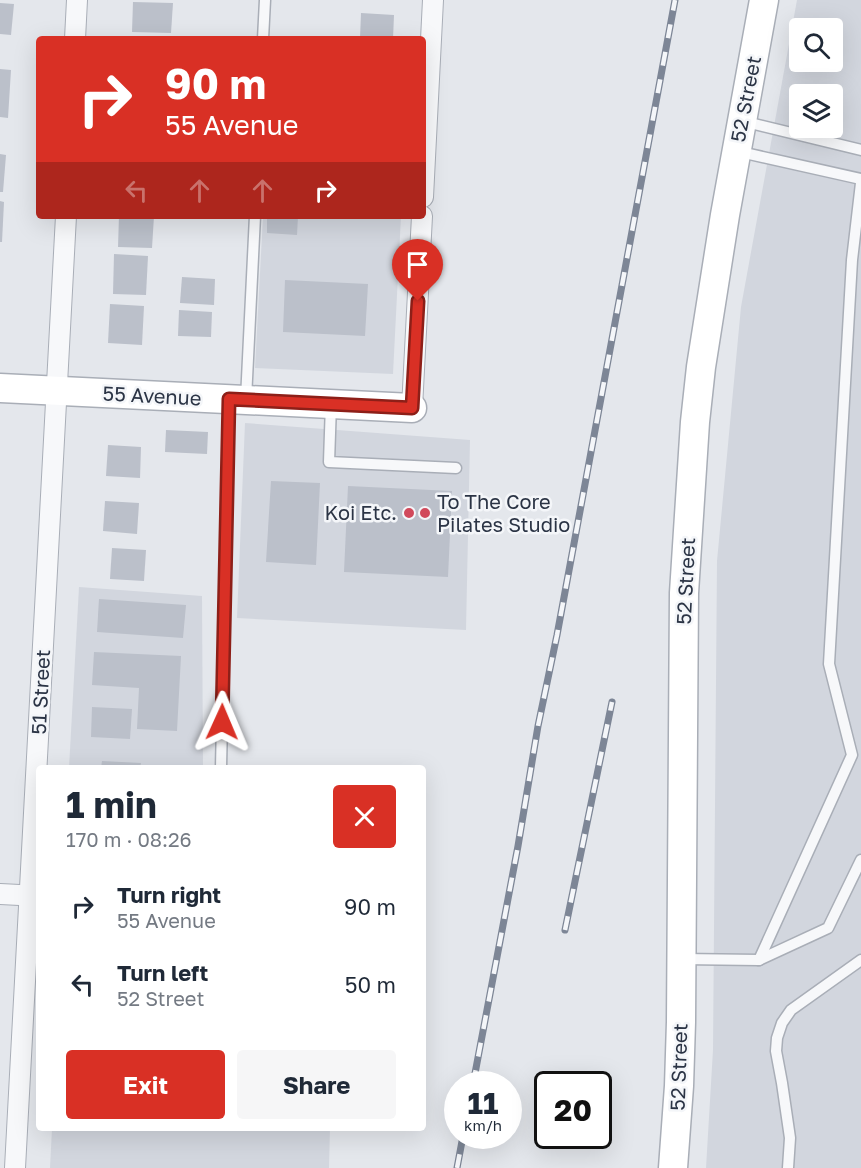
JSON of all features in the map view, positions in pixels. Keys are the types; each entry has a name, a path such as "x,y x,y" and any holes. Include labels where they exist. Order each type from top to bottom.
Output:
{"main road":[{"name":"52 Street","path":"674,1168 680,1086 683,604 695,422 701,367 736,151 764,0"},
{"name":"55 Avenue","path":"0,388 412,408"}],"street":[{"path":"75,36 77,0"},
{"path":"426,138 433,0"},
{"name":"51 Street","path":"40,765 66,219"},
{"path":"412,408 422,219"},
{"name":"51 Street","path":"15,1168 36,852"},
{"path":"0,894 34,896"}],"lane":[{"path":"263,36 265,0"},
{"path":"742,121 861,150"},
{"path":"736,151 861,181 829,664 856,758 759,960"},
{"path":"221,765 238,400 255,219"},
{"path":"331,404 329,462 456,468"},
{"path":"681,959 759,960 828,928 861,860"},
{"path":"788,1168 790,1138 776,1051 782,1023 791,1010 861,960"}],"shaded area":[{"path":"797,0 861,0 861,1168 706,1168 713,1050 717,561 741,307 789,44 789,72 843,72 843,18 794,18"},
{"path":"263,219 401,219 393,374 255,368"},
{"path":"245,423 470,440 466,630 237,618"},
{"path":"79,587 202,596 203,765 69,765"},
{"path":"52,1131 330,1131 329,1168 50,1168"}],"building":[{"path":"133,2 173,3 171,33 132,32"},
{"path":"0,3 14,4 11,35 0,34"},
{"path":"361,13 394,15 393,36 360,36"},
{"path":"0,69 11,70 8,118 0,117"},
{"path":"0,154 6,155 3,192 0,192"},
{"path":"0,201 4,202 2,242 0,242"},
{"path":"119,219 154,219 152,248 118,247"},
{"path":"267,219 298,219 297,235 267,233"},
{"path":"114,254 148,256 146,295 113,294"},
{"path":"182,277 215,279 214,305 180,303"},
{"path":"285,280 368,284 365,336 283,332"},
{"path":"110,304 144,306 142,345 108,343"},
{"path":"179,310 212,312 211,337 178,336"},
{"path":"166,430 208,432 207,454 165,452"},
{"path":"108,445 141,447 140,478 106,476"},
{"path":"271,481 320,483 316,565 266,562"},
{"path":"348,486 452,491 448,577 344,572"},
{"path":"105,501 139,503 137,534 103,531"},
{"path":"112,548 146,550 144,581 110,579"},
{"path":"99,599 186,605 183,638 97,632"},
{"path":"94,652 181,656 177,731 137,729 139,688 92,685"},
{"path":"92,707 132,709 130,739 91,737"},
{"path":"102,761 141,763 141,765 101,765"}],"railway":[{"path":"475,1071 675,0"},
{"path":"565,930 612,702"},
{"path":"457,1168 461,1149"}],"place":[{"name":"Koi Etc.","path":"409,513"},
{"name":"To The Core Pilates Studio","path":"425,513"}],"route":[{"path":"222,722 229,399 412,408 418,301"}]}
